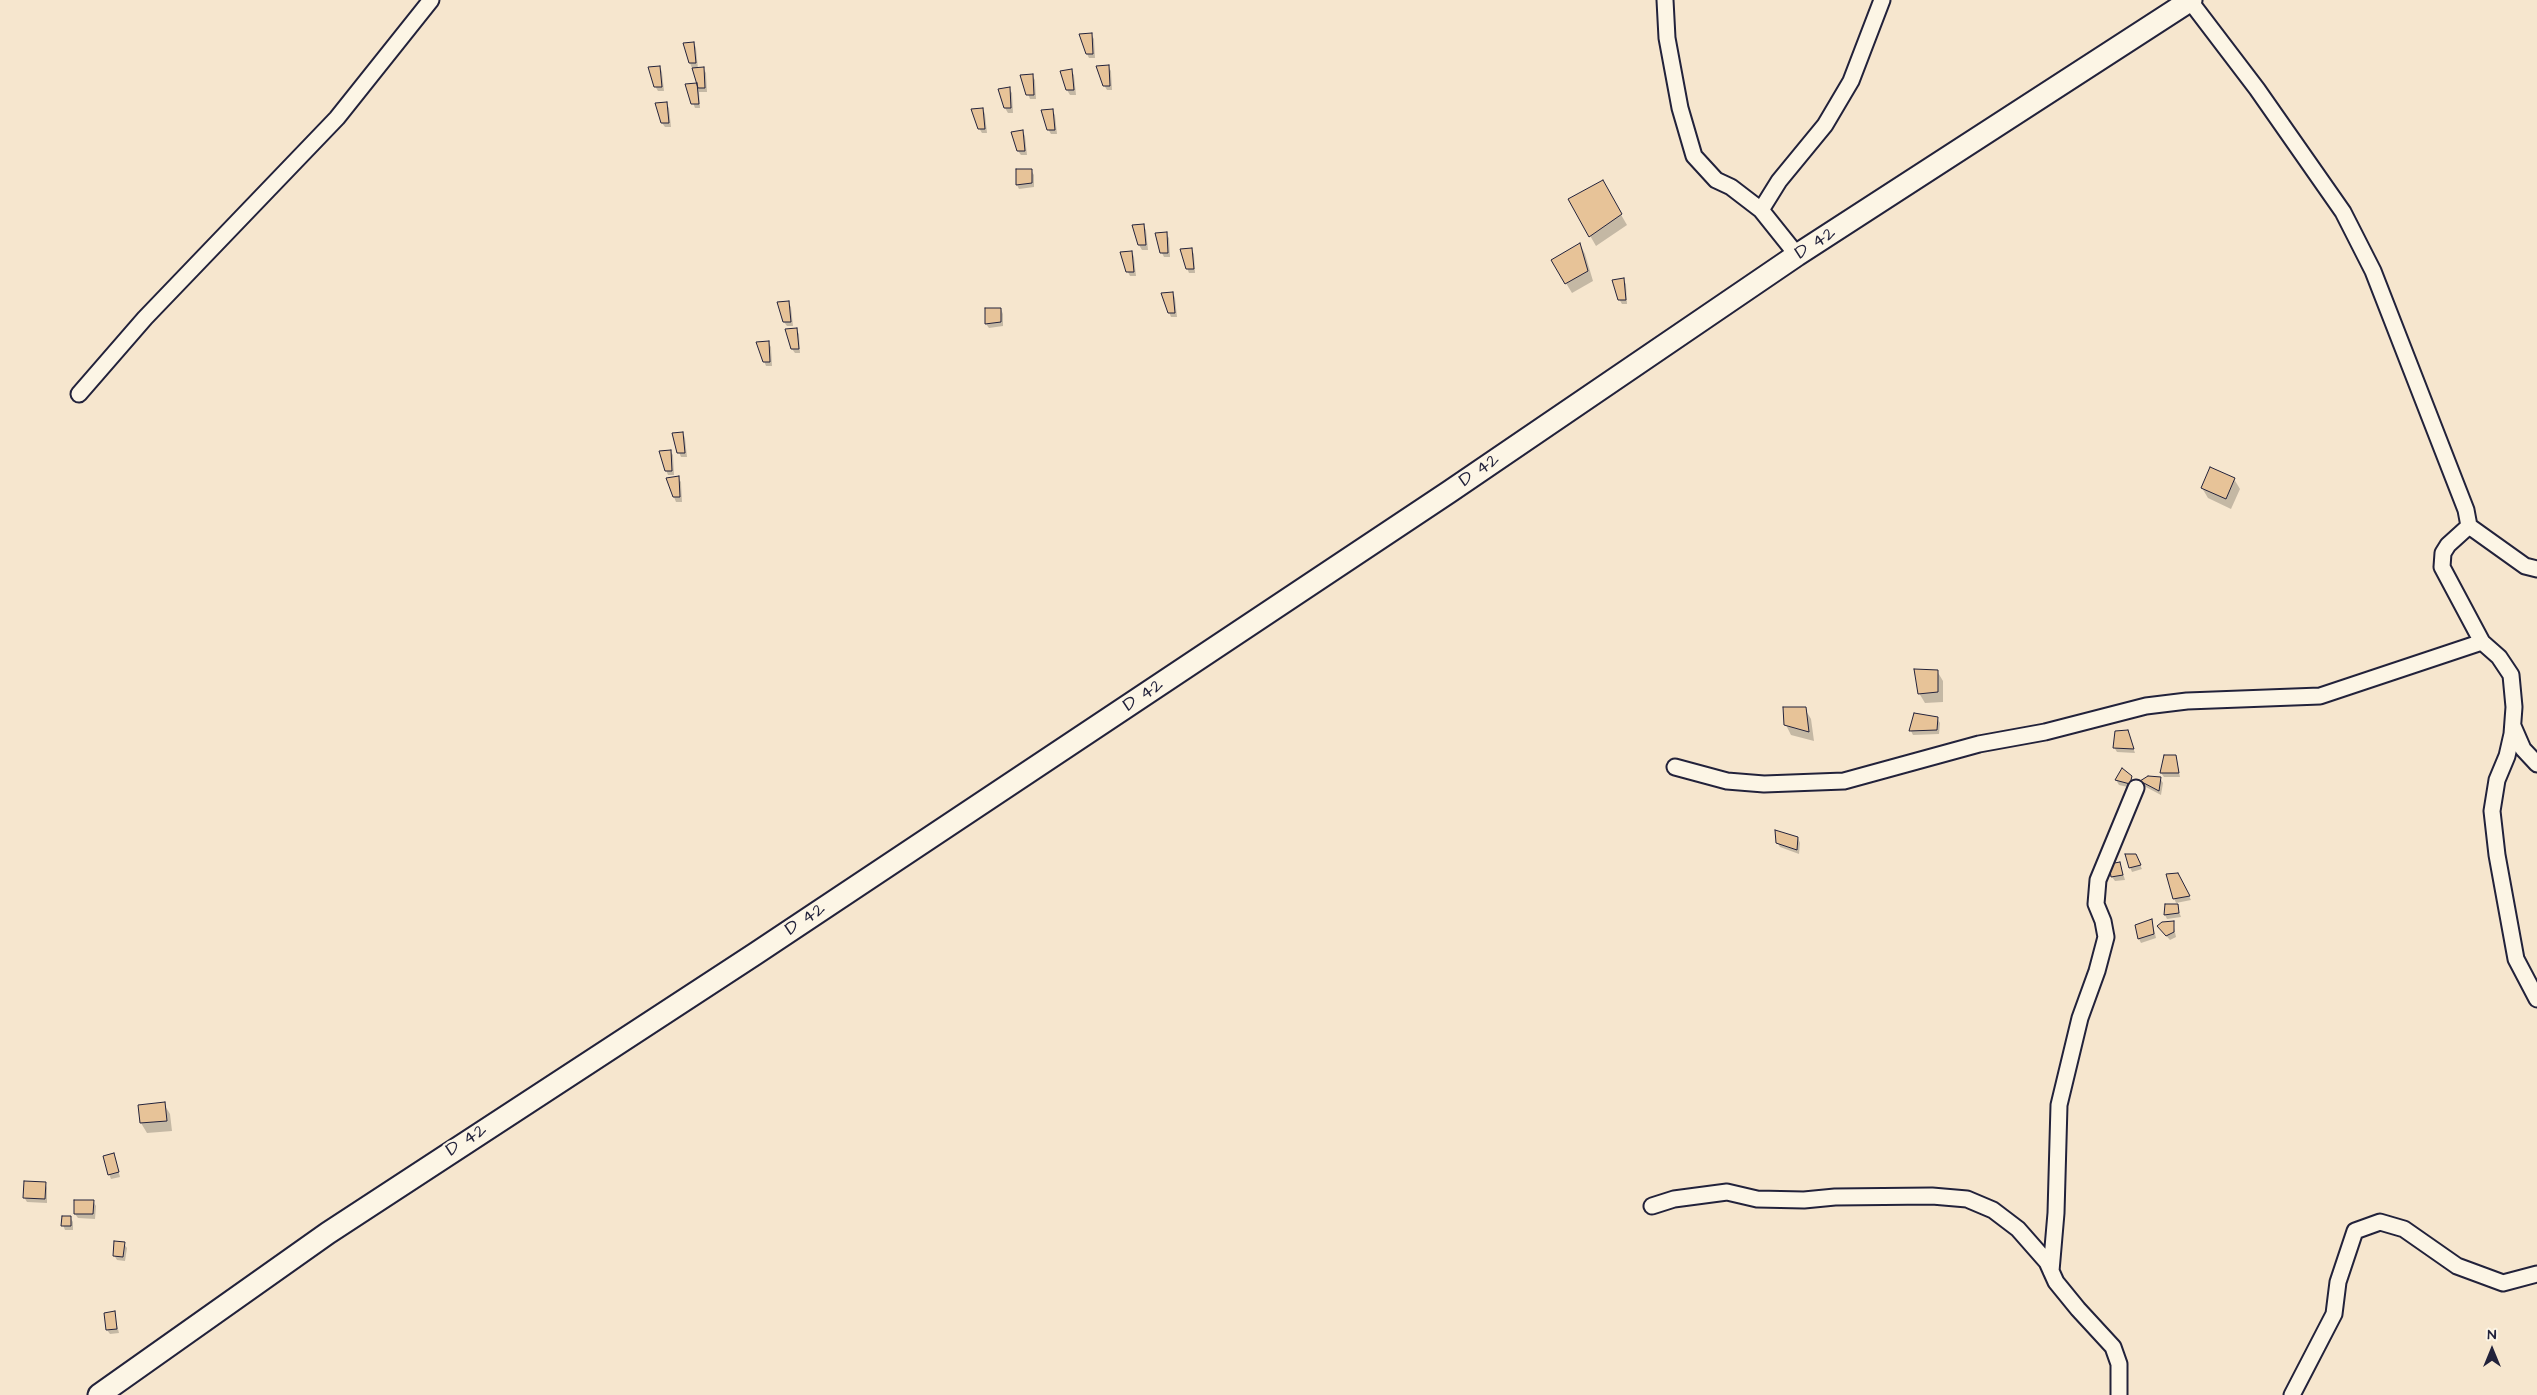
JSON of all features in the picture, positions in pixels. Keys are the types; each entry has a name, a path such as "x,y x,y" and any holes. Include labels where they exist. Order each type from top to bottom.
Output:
{"street":[{"path":"79,394 145,318 337,118 431,0"},
{"path":"1665,0 1667,38 1680,108 1694,156 1716,180 1731,187 1761,210 1797,255"},
{"path":"1761,210 1778,180 1830,117 1850,81 1882,0"},
{"path":"2190,0 2257,89 2343,212 2373,271 2466,510 2469,526 2525,566 2537,569"},
{"name":"D 42","path":"98,1395 336,1228 756,954 1441,498 1797,255 2190,0"},
{"path":"2469,526 2448,545 2443,553 2442,567 2482,642 2499,657 2511,675 2513,726 2507,756 2497,780 2492,811 2497,855 2516,959 2537,999"},
{"path":"1675,767 1727,781 1755,783 1844,781 1979,744 2045,732 2146,706 2187,701 2320,696 2482,642"},
{"path":"2513,726 2522,749 2537,764"},
{"path":"2051,1271 2059,1105 2080,1018 2097,972 2106,937 2096,904 2098,880 2136,788"},
{"path":"1652,1206 1674,1199 1727,1192 1757,1199 1785,1200 1932,1196 1968,1199 1993,1210 2018,1229 2037,1250 2056,1282 2113,1347 2119,1364 2119,1395"},
{"path":"2292,1395 2334,1314 2338,1282 2355,1231 2380,1222 2404,1229 2457,1266 2503,1283 2537,1274"}],"building":[{"path":"1092,33 1093,54 1086,54 1079,34"},
{"path":"694,42 696,63 689,63 683,43"},
{"path":"1109,65 1110,86 1103,86 1096,66"},
{"path":"660,66 662,87 654,87 648,67"},
{"path":"704,67 705,88 698,88 692,68"},
{"path":"1072,69 1074,90 1066,90 1060,71"},
{"path":"1033,74 1034,95 1026,95 1020,75"},
{"path":"697,83 699,104 691,104 685,84"},
{"path":"1010,87 1011,108 1004,108 998,89"},
{"path":"667,102 669,123 661,123 655,103"},
{"path":"983,108 985,129 978,129 971,109"},
{"path":"1053,109 1055,130 1047,130 1041,110"},
{"path":"1023,130 1025,151 1017,151 1011,132"},
{"path":"1016,169 1032,169 1032,183 1016,185"},
{"path":"1603,180 1622,214 1589,237 1568,199"},
{"path":"1144,224 1146,245 1138,245 1132,225"},
{"path":"1167,232 1168,253 1160,253 1155,233"},
{"path":"1580,243 1588,271 1565,284 1551,260"},
{"path":"1192,248 1194,269 1186,269 1180,249"},
{"path":"1132,251 1134,272 1126,272 1120,252"},
{"path":"1624,278 1626,300 1618,300 1612,280"},
{"path":"1173,292 1175,313 1168,313 1161,293"},
{"path":"789,301 791,322 783,322 777,302"},
{"path":"985,308 1001,308 1001,322 985,324"},
{"path":"797,328 799,349 791,349 785,329"},
{"path":"769,341 770,362 763,362 756,342"},
{"path":"683,432 685,453 677,453 672,433"},
{"path":"671,450 672,471 665,471 659,451"},
{"path":"2210,467 2235,478 2226,499 2201,488"},
{"path":"679,476 680,497 673,497 666,478"},
{"path":"1914,669 1938,670 1938,692 1918,694"},
{"path":"1783,707 1806,707 1809,732 1784,725"},
{"path":"1914,713 1938,717 1937,730 1909,731"},
{"path":"2128,730 2134,749 2113,748 2115,731"},
{"path":"2164,755 2176,755 2179,773 2160,773"},
{"path":"2122,768 2132,776 2130,784 2115,780"},
{"path":"2148,776 2161,777 2159,791 2140,781"},
{"path":"1775,830 1798,837 1797,850 1776,843"},
{"path":"2125,854 2136,854 2141,865 2129,868"},
{"path":"2120,862 2123,875 2111,877 2109,864"},
{"path":"2178,873 2190,896 2173,899 2166,874"},
{"path":"2165,904 2178,904 2179,913 2164,915"},
{"path":"2152,919 2154,934 2138,939 2135,925"},
{"path":"2174,921 2174,932 2166,936 2157,926 2162,922"},
{"path":"165,1102 167,1121 140,1123 138,1105"},
{"path":"114,1153 119,1172 108,1175 103,1156"},
{"path":"24,1181 46,1182 45,1199 23,1198"},
{"path":"74,1200 94,1200 93,1214 74,1214"},
{"path":"62,1216 71,1216 71,1226 61,1226"},
{"path":"114,1241 125,1242 123,1257 113,1256"},
{"path":"115,1311 117,1329 106,1330 104,1313"}]}
